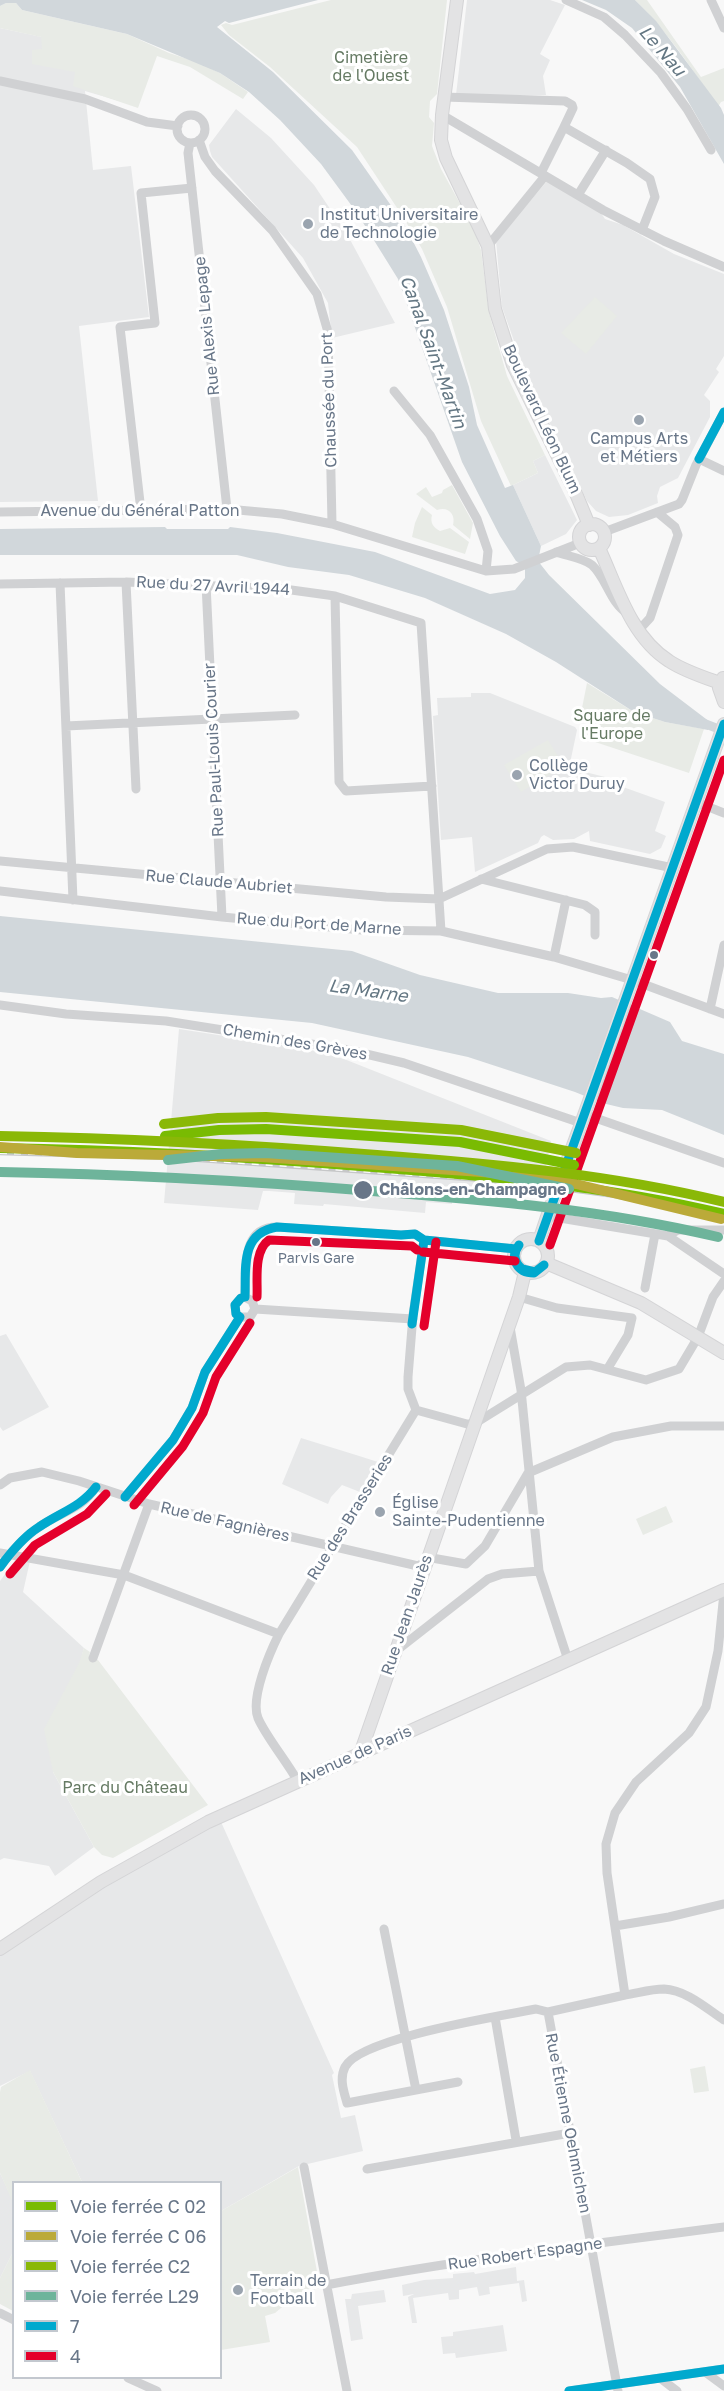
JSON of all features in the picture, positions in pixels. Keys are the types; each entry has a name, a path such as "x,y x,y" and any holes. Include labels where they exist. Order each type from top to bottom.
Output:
{"main road":[{"name":"Boulevard Léon Blum","path":"457,0 444,97 441,140 446,158 488,246 495,309 513,365 589,525"},
{"path":"589,525 596,525 603,532 604,542 599,548 591,550 580,543 580,534 589,525"},
{"path":"599,548 639,631 669,661 722,680 719,694 724,702"},
{"path":"539,1241 724,724"},
{"path":"527,1239 539,1241 548,1252 546,1263 535,1272 525,1272 517,1265 514,1254 516,1249 527,1239"},
{"path":"546,1263 641,1303 724,1353"},
{"name":"Rue Jean Jaurès","path":"360,1754 422,1564 510,1323 525,1272"},
{"name":"Avenue de Paris","path":"0,1949 79,1895 208,1822 297,1780 724,1591"}],"street":[{"path":"566,0 604,17 625,35 661,73 687,109 711,150"},
{"path":"711,0 724,28"},
{"path":"0,81 84,99 147,122 178,126"},
{"path":"444,97 566,101 573,108 543,175 488,246"},
{"path":"442,115 642,230 724,267"},
{"path":"188,116 201,119 205,128 194,141 180,137 178,126 180,121 188,116"},
{"path":"564,127 584,136 650,179 655,197 642,230"},
{"name":"Rue Alexis Lepage","path":"194,141 188,153 227,509"},
{"name":"Chaussée du Port","path":"194,141 215,171 272,230 317,294 328,332 332,524"},
{"path":"578,195 606,150"},
{"path":"141,512 120,327 155,323 141,193 192,188"},
{"path":"394,391 421,423 477,519 488,552 486,571"},
{"path":"603,532 679,504 699,459 724,412"},
{"path":"699,459 724,471"},
{"name":"Avenue du Général Patton","path":"0,512 141,512 227,509 282,514 332,524 486,571 514,569 580,543"},
{"path":"639,631 650,618 678,535 675,527 657,513"},
{"path":"553,554 592,565 619,608 630,615"},
{"path":"126,582 136,789"},
{"name":"Rue du 27 Avril 1944","path":"0,584 126,582 284,589 335,596 421,623 432,786"},
{"path":"60,583 73,900"},
{"name":"Rue Paul-Louis Courier","path":"206,584 222,917"},
{"path":"335,596 339,782 346,791 432,786 441,931"},
{"path":"66,726 295,715"},
{"path":"696,802 724,813"},
{"path":"439,899 547,849 573,847 672,868"},
{"name":"Rue Claude Aubriet","path":"0,861 386,897 439,899"},
{"path":"481,879 566,900 592,909 595,912 595,935"},
{"name":"Rue du Port de Marne","path":"0,891 222,917 362,930 441,931 554,957 724,1014"},
{"path":"554,957 566,900"},
{"path":"710,1009 724,945"},
{"name":"Chemin des Grèves","path":"0,1005 66,1014 166,1021 349,1050 404,1063 724,1163"},
{"path":"550,1211 668,1236 724,1274"},
{"path":"245,1298 249,1246 253,1235 262,1228 415,1234 424,1240 516,1249"},
{"path":"668,1236 678,1230 724,1230"},
{"path":"645,1288 655,1234"},
{"path":"424,1240 413,1319 408,1389 416,1410 467,1424 474,1424 566,1367 591,1365 646,1380 679,1369 698,1337 713,1297 724,1281"},
{"path":"519,1297 557,1308 632,1318 628,1335 608,1368"},
{"path":"241,1298 245,1298 252,1301 255,1309 250,1317 240,1317 236,1314 235,1305 241,1298"},
{"path":"255,1309 413,1319"},
{"path":"125,1497 173,1440 192,1408 205,1372 240,1317"},
{"path":"510,1323 522,1395 539,1571 568,1660"},
{"name":"Rue des Brasseries","path":"297,1780 257,1717 256,1704 265,1663 279,1634 416,1410"},
{"path":"528,1473 613,1437 671,1426 724,1426"},
{"name":"Rue de Fagnières","path":"0,1485 10,1478 42,1472 149,1504 333,1546 422,1564 432,1558 466,1564 485,1546 528,1473"},
{"path":"0,1567 4,1554 26,1536 87,1500 96,1487"},
{"path":"93,1658 149,1504"},
{"path":"4,1554 124,1575 279,1634"},
{"path":"394,1653 488,1579 502,1574 539,1571"},
{"path":"625,1995 607,1873 606,1844 615,1813 636,1782 688,1733 706,1707 718,1651 724,1591"},
{"path":"615,1926 669,1917 724,1904"},
{"path":"384,1929 416,2090"},
{"name":"Rue Étienne Oehmichen","path":"618,2387 548,2012 660,1989 674,1990 724,2020"},
{"path":"458,2082 347,2103 342,2086 342,2075 352,2058 361,2052 406,2037 536,2009 548,2012"},
{"path":"495,2018 516,2140"},
{"path":"367,2169 516,2140 570,2133"},
{"path":"304,2167 347,2391"},
{"name":"Rue Robert Espagne","path":"326,2285 388,2273 724,2227"},
{"path":"569,2391 618,2387 660,2378 724,2369"},
{"path":"705,2372 724,2386"},
{"path":"660,2378 676,2391"},
{"path":"130,2379 157,2391"}],"shaded area":[{"path":"467,0 550,0 565,5 540,54 550,60 543,76 546,95 456,95"},
{"path":"0,28 42,37 136,106 85,91 93,170 131,166 149,317 79,326 98,501 0,502"},
{"name":"Institut Universitaire de Technologie","path":"236,109 271,138 314,185 347,234 395,323 332,338 328,303 303,258 212,157 209,145"},
{"path":"547,181 601,213 605,219 623,225 674,254 724,274 724,356 716,369 719,372 704,395 710,401 710,417 678,478 660,487 657,496 658,503 628,515 609,517 596,511 587,501 525,372 502,307 496,241"},
{"path":"545,455 577,520 566,534 541,546 513,485 538,473 533,461"},
{"name":"Collège Victor Duruy","path":"471,693 490,693 575,727 577,730 569,768 625,782 623,787 665,802 655,831 666,836 661,848 650,854 590,841 589,831 574,839 553,840 544,835 538,843 475,872 472,837 441,840 433,716 438,715 437,698 471,697"},
{"path":"179,1029 303,1048 344,1059 551,1141 540,1197 453,1191 452,1204 426,1202 425,1213 324,1204 323,1206 294,1204 295,1193 269,1191 263,1191 258,1210 164,1203"},
{"path":"6,1334 49,1407 3,1431 0,1427 0,1336"},
{"path":"301,1438 378,1462 360,1492 342,1485 328,1504 282,1484"},
{"path":"16,1559 30,1561 23,1592 84,1648 53,1772 94,1847 55,1876 49,1866 4,1858 0,1860 0,1581"},
{"path":"217,1813 334,2073 332,2075 341,2118 355,2115 363,2151 299,2166 222,2210 222,2181 82,2181 30,2071 0,2086 0,1951"},
{"path":"0,2173 12,2199 12,2254 0,2278"},
{"path":"516,2267 517,2281 524,2280 527,2301 522,2302 519,2283 489,2287 490,2294 479,2296 477,2287 459,2290 459,2299 449,2300 448,2293 413,2298 417,2323 412,2323 408,2297 414,2294 403,2296 402,2285 424,2280 453,2278 453,2274 474,2272 475,2274"},
{"path":"384,2290 386,2302 358,2306 363,2339 351,2341 345,2299 351,2299 352,2294"},
{"path":"503,2325 507,2351 456,2358 455,2353 443,2354 441,2337 453,2336 453,2332"}],"green space":[{"name":"Cimetière de l'Ouest","path":"331,0 447,0 437,94 430,101 429,117 434,123 432,146 441,169 474,229 481,250 489,313 507,376 545,455 533,461 538,473 511,486 481,421 447,307 422,249 403,217 357,147 270,67 229,35 221,25 226,23 232,25"},
{"path":"635,0 647,0 701,77 724,68 724,101 718,107 669,38"},
{"path":"6,3 16,3 22,10 127,34 220,73 248,92 243,99 190,67 157,56 138,108 73,86 75,72 32,64 32,50 42,49 41,37 0,28 0,6"},
{"path":"595,297 617,316 586,354 561,333"},
{"path":"452,485 473,523 470,539 453,525 452,514 448,510 437,510 416,494 426,487 432,497"},
{"path":"422,507 432,515 432,523 440,531 450,528 469,542 465,554 412,537"},
{"name":"Square de l'Europe","path":"587,683 634,712 665,722 704,729 689,773 586,739 590,723 580,718"},
{"path":"548,740 564,766 521,792 504,765"},
{"path":"666,1506 673,1522 643,1535 636,1519"},
{"name":"Parc du Château","path":"84,1648 90,1652 89,1656 98,1660 208,1805 113,1858 102,1855 94,1847 53,1772 44,1729 79,1663"},
{"path":"705,2066 709,2091 694,2093 690,2069"},
{"path":"30,2070 82,2181 12,2181 12,2201 0,2173 1,2087"},
{"path":"298,2167 320,2288 299,2293 275,2313 265,2316 270,2342 222,2350 222,2210"},
{"path":"12,2254 12,2310 0,2304 0,2278"}],"water":[{"name":"Canal Saint-Martin","path":"0,0 318,0 229,23 225,21 217,27 273,72 352,150 404,224 444,310 469,387 477,425 505,488 513,485 541,546 538,561 549,575 660,684 710,722 708,730 665,722 634,712 556,662 506,634 425,598 349,575 288,567 237,555 0,555 0,529 165,527 167,529 228,529 230,527 277,533 375,552 490,594 515,590 525,578 525,566 516,561 500,536 462,462 398,279 357,213 321,164 280,120 249,92 220,73 127,34 22,10 16,3 6,3 0,6"},
{"name":"Le Nau","path":"582,0 635,0 656,21 721,108 724,115 724,164 680,87 632,28 606,10"},
{"name":"La Marne","path":"0,916 352,951 420,975 498,993 568,993 601,998 612,997 670,1022 682,1041 724,1054 724,1135 662,1110 623,1108 602,1103 468,1057 312,1023 0,992"}],"waterway":[{"path":"698,721 724,731"}],"railway":[{"path":"0,1153 172,1158 511,1182 615,1196 724,1219"}],"transit line":[{"name":"7","path":"699,459 724,412"},
{"name":"7","path":"539,1241 724,724"},
{"name":"4","path":"550,1245 724,760"},
{"path":"165,1136 219,1130 266,1129 460,1142 574,1165"},
{"path":"0,1147 77,1153 261,1157 511,1174 576,1184 721,1219"},
{"path":"0,1148 233,1157 461,1174 593,1189 724,1214"},
{"name":"7","path":"240,1317 236,1314 235,1305 245,1297 248,1253 257,1236 265,1231 277,1227 415,1234 424,1240"},
{"name":"4","path":"257,1297 258,1259 264,1245 269,1240 412,1246 417,1250"},
{"name":"7","path":"424,1240 516,1249"},
{"name":"7","path":"412,1324 424,1240"},
{"name":"4","path":"424,1326 436,1242"},
{"name":"7","path":"519,1245 515,1257 522,1269 535,1272 544,1265"},
{"name":"7","path":"519,1245 515,1255 519,1268 534,1273 544,1265"},
{"name":"4","path":"423,1252 515,1261"},
{"name":"7","path":"125,1497 173,1440 192,1408 205,1372 240,1317"},
{"name":"4","path":"134,1505 183,1446 203,1413 216,1377 250,1323"},
{"name":"7","path":"0,1567 28,1535 77,1505 96,1487"},
{"name":"4","path":"10,1574 35,1545 87,1514 106,1494"},
{"name":"7","path":"569,2391 724,2369"}],"rail line":[{"name":"C2","path":"164,1124 218,1118 266,1117 461,1130 576,1153"},
{"name":"C2","path":"0,1136 236,1145 465,1162 595,1177 724,1202"},
{"name":"L29","path":"168,1160 221,1154 265,1153 457,1166 569,1189"},
{"name":"L29","path":"0,1172 232,1181 459,1198 589,1213 718,1237"}],"place":[{"name":"Institut Universitaire de Technologie","path":"308,224"},
{"name":"Campus Arts et Métiers","path":"639,420"},
{"name":"Collège Victor Duruy","path":"517,775"},
{"name":"Châlons-en-Champagne","path":"363,1190"},
{"name":"Parvis Gare","path":"316,1242"},
{"name":"Église Sainte-Pudentienne","path":"380,1512"},
{"name":"Terrain de Football","path":"238,2290"}]}
